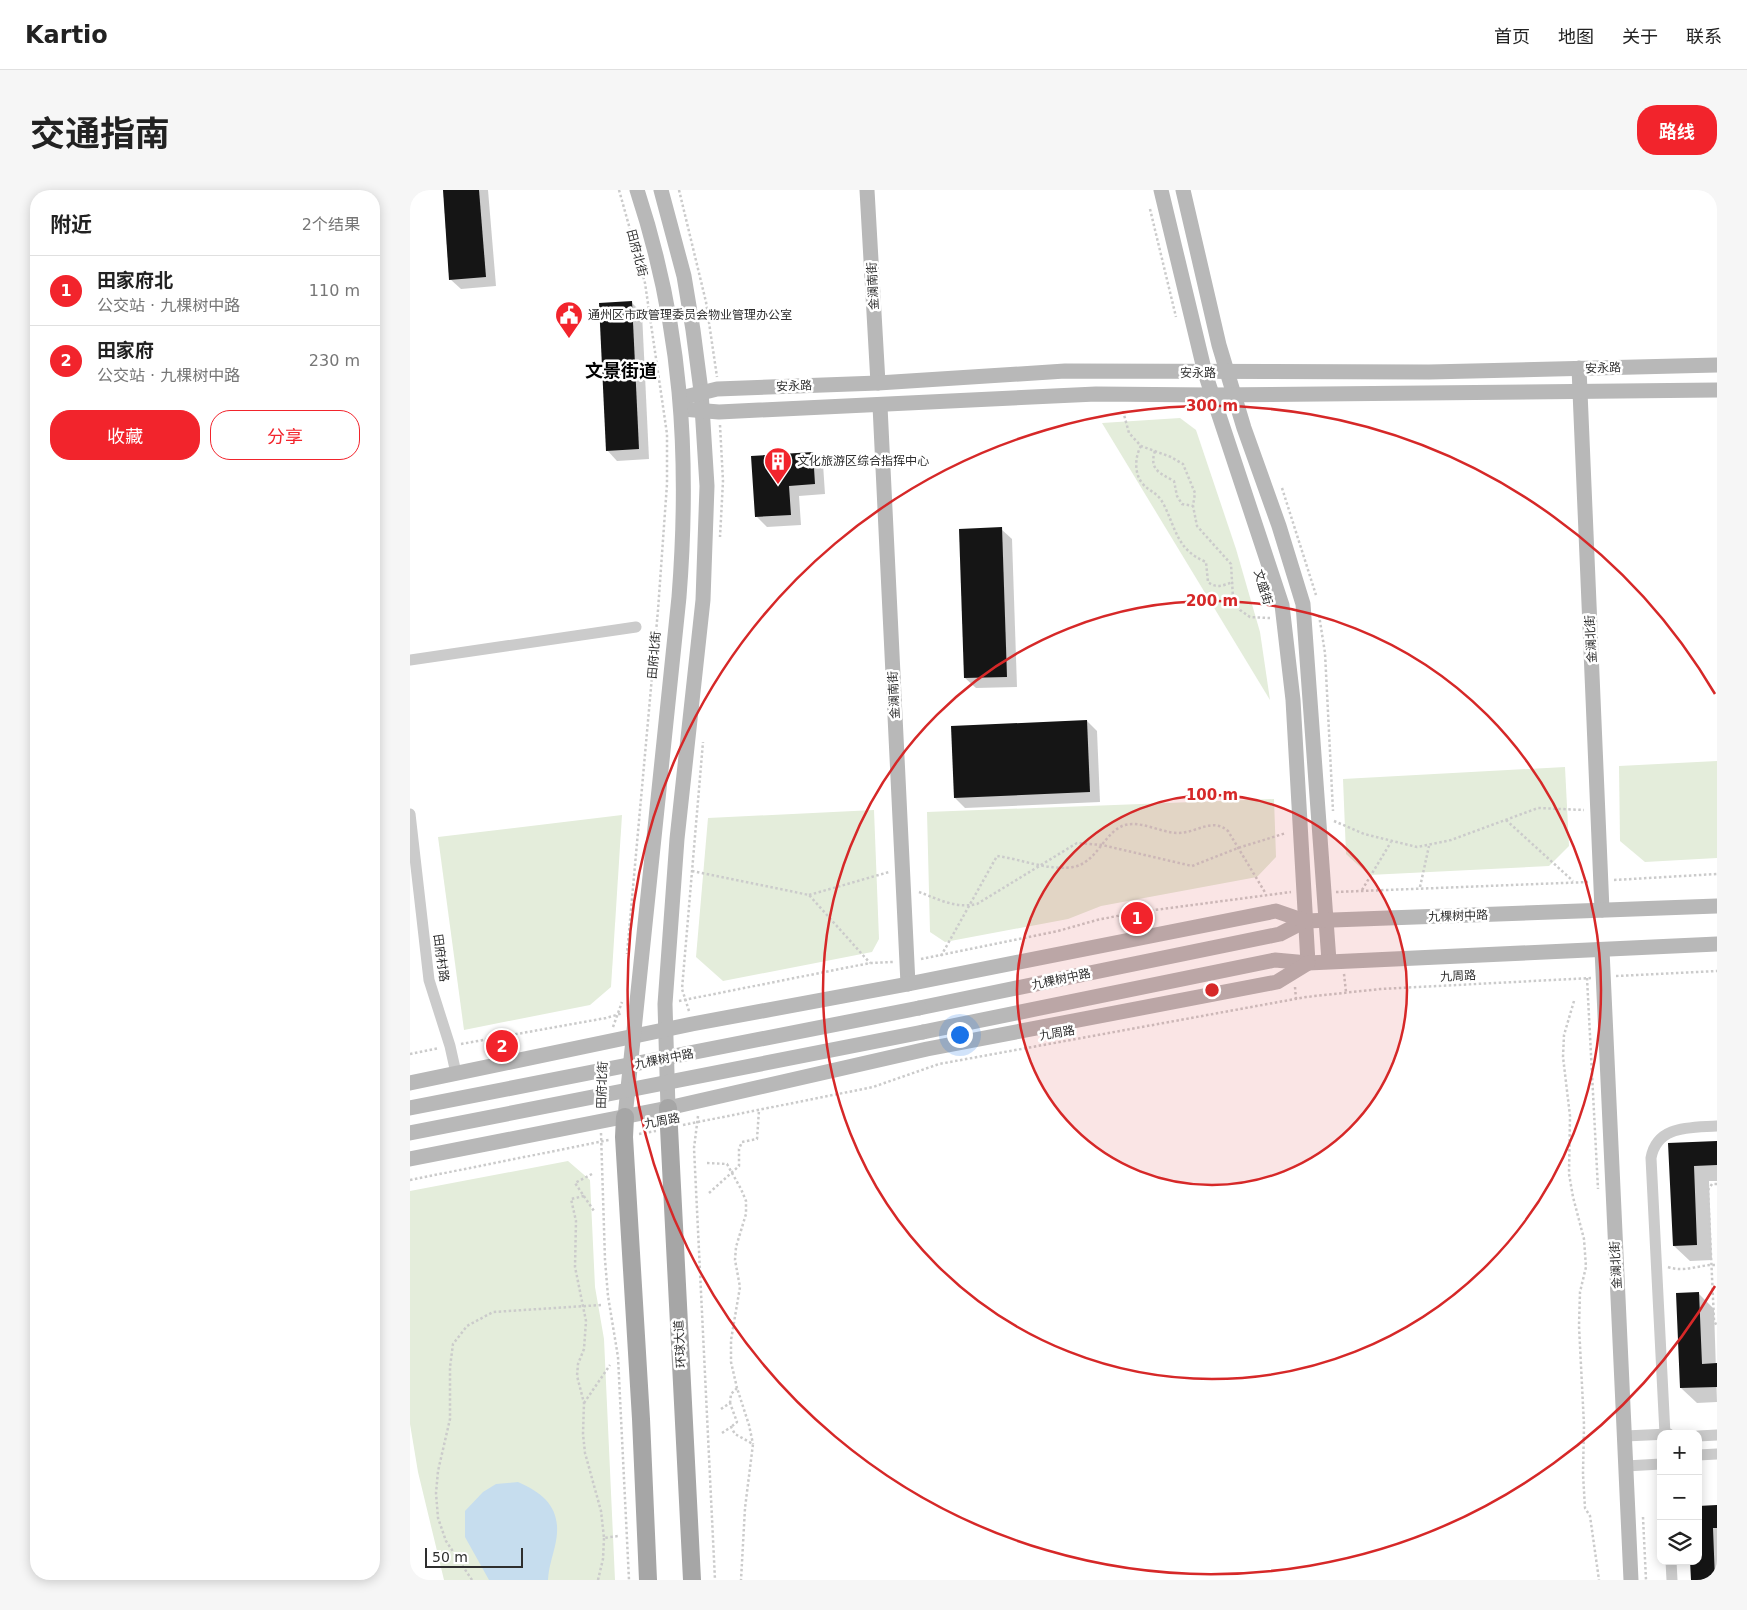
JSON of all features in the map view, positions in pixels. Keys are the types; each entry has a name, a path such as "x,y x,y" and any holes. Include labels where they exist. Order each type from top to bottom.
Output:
{"main road":[{"name":"田府北街","path":"625,1117 681,579 684,524 682,403 674,338 660,268 637,190"},
{"path":"661,190 684,276 701,391 707,486 706,562 677,839 665,1004 668,1108"},
{"name":"金澜南街","path":"867,190 878,382"},
{"name":"文盛街","path":"1161,190 1205,373 1282,605 1293,700 1308,963"},
{"path":"1183,190 1228,372 1244,428 1279,526 1304,604 1329,961"},
{"name":"安永路","path":"682,403 701,391 1065,371 1205,373 1717,365"},
{"name":"金澜北街","path":"1579,368 1602,910"},
{"name":"安永路","path":"682,403 702,410 719,412 880,406 1096,394 1212,395 1717,390"},
{"name":"金澜南街","path":"880,406 908,984"},
{"name":"九棵树中路","path":"410,1108 919,1008 1280,934 1305,921 1717,906"},
{"path":"410,1083 665,1030 1276,911 1290,914 1305,921"},
{"name":"九棵树中路","path":"410,1133 923,1032 1275,960 1308,963 1717,944"},
{"name":"金澜北街","path":"1602,950 1632,1580"},
{"path":"410,1159 668,1108 927,1049 1277,982 1308,963"},
{"name":"环球大道","path":"668,1108 692,1580"},
{"path":"625,1117 624,1137 641,1419 648,1580"}],"street":[{"path":"410,660 636,627"},
{"name":"田府村路","path":"410,814 429,980 450,1046 456,1074"},
{"path":"1664,1430 1651,1158 1653,1147 1659,1138 1667,1132 1684,1128 1717,1126"},
{"path":"1625,1436 1657,1434"},
{"path":"1702,1436 1717,1435"},
{"path":"1702,1455 1717,1454"},
{"path":"1626,1466 1657,1464"},
{"path":"1671,1565 1672,1580"}],"path":[{"name":"田府北街","path":"619,190 645,283 667,434 667,474 658,610 626,960"},
{"path":"1150,208 1176,318"},
{"path":"1123,410 1129,433 1141,446 1183,464 1195,493 1193,506 1197,526 1231,564 1234,598 1240,610 1250,617 1271,618"},
{"path":"1141,446 1137,452 1136,467 1142,483 1156,492 1164,505 1174,532 1195,557 1206,562 1208,582 1220,587 1233,582"},
{"path":"1154,451 1151,461 1154,469 1174,481 1177,496 1182,504 1193,506"},
{"name":"文盛街","path":"1270,612 1272,627"},
{"path":"1334,821 1391,842 1417,847 1450,840 1538,808 1599,812"},
{"path":"1506,820 1574,882"},
{"path":"1286,823 1286,843"},
{"path":"941,956 997,856 1043,865 1073,867 1088,860 1121,826 1131,825 1177,833 1214,824 1221,825 1228,831 1266,894"},
{"path":"919,892 952,905 969,906 977,904 1077,843 1102,845 1192,866 1238,848 1286,833"},
{"path":"1361,890 1391,842"},
{"path":"1420,887 1428,846"},
{"path":"692,871 809,895 889,872"},
{"path":"1289,892 1290,914"},
{"path":"809,895 870,963"},
{"path":"1294,971 1296,999"},
{"name":"九周路","path":"410,1180 873,1087 940,1064 1296,999 1380,988 1717,971"},
{"path":"610,1041 623,1000"},
{"path":"1574,1001 1564,1036 1563,1057 1570,1116 1569,1174 1584,1239 1586,1267 1580,1292 1579,1326 1584,1425 1583,1474 1585,1508 1590,1516 1599,1580"},
{"path":"410,1054 431,1050"},
{"path":"702,1099 694,1148 715,1580"},
{"path":"709,1193 739,1166 739,1149 742,1142 757,1139 758,1110"},
{"path":"601,1121 605,1260 608,1296 618,1357 629,1580"},
{"path":"707,1163 727,1164 746,1201 746,1214 736,1247 735,1260 740,1287 731,1340 731,1362 736,1388 749,1424 753,1444 745,1508 741,1580"},
{"path":"592,1174 575,1182 594,1211"},
{"path":"1717,1184 1712,1184 1708,1190 1714,1320 1717,1327"},
{"path":"584,1196 570,1199 576,1221 574,1267 582,1306 585,1334 577,1376 584,1403 584,1453 601,1511 604,1538 603,1560 598,1580"},
{"path":"1656,1266 1688,1270 1695,1266 1717,1265"},
{"path":"472,1580 446,1541 438,1518 436,1493 438,1471 450,1419 450,1367 454,1344 467,1326 493,1312 602,1305"},
{"path":"584,1403 610,1365"},
{"path":"722,1433 737,1422 730,1403 731,1394 736,1388"},
{"path":"720,1409 730,1403"},
{"path":"731,1427 735,1434 753,1444"},
{"path":"604,1538 618,1536"}],"green space":[{"path":"1180,418 1196,430 1236,549 1260,632 1270,700 1102,423"},
{"path":"1717,761 1717,858 1645,862 1620,841 1619,766"},
{"path":"1565,767 1569,846 1549,866 1369,875 1346,854 1343,779"},
{"path":"1274,799 1276,857 1257,877 1101,906 1068,919 945,942 930,932 927,812"},
{"path":"874,810 879,939 872,952 723,981 696,957 708,818"},
{"path":"622,815 611,987 590,1005 464,1030 438,837"},
{"path":"568,1161 590,1180 595,1287 604,1339 615,1580 444,1580 418,1472 410,1424 410,1191"}],"water":[{"path":"518,1482 529,1487 545,1499 555,1514 557,1534 548,1580 489,1580 465,1537 465,1511 483,1492 496,1484"}],"building":[{"path":"443,190 479,190 486,277 449,280"},
{"path":"632,301 639,449 606,451 599,303"},
{"name":"文化旅游区综合指挥中心","path":"813,452 815,484 789,486 791,515 755,517 751,456"},
{"path":"1002,527 1007,677 964,678 959,529"},
{"path":"1087,720 1090,792 954,798 951,726"},
{"path":"1717,1141 1717,1165 1694,1166 1697,1245 1673,1246 1668,1143"},
{"path":"1699,1292 1702,1364 1717,1363 1717,1387 1680,1388 1676,1293"},
{"path":"1717,1505 1717,1528 1713,1528 1715,1580 1691,1580 1690,1565 1702,1565 1702,1506"}],"place":[{"name":"通州区市政管理委员会物业管理办公室","path":"569,339"},
{"name":"文化旅游区综合指挥中心","path":"778,485"},
{"name":"田家府北","path":"1137,918"},
{"name":"田家府","path":"502,1046"}],"district":[{"name":"文景街道","path":"621,370"}]}
